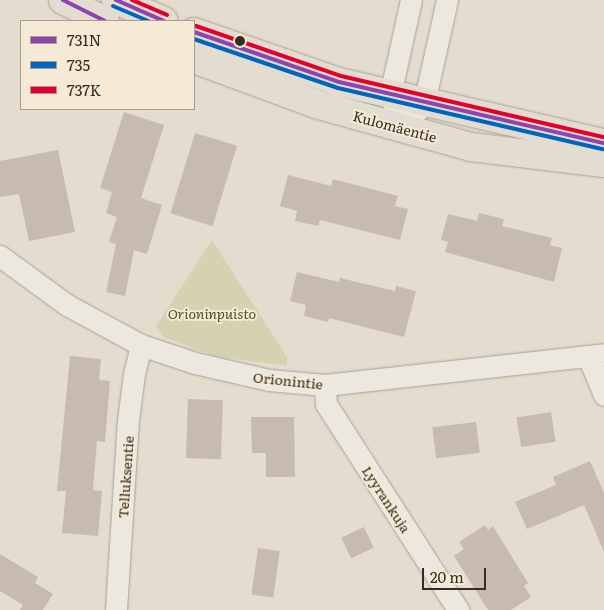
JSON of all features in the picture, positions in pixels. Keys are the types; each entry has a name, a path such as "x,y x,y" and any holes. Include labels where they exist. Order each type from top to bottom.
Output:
{"main road":[{"path":"63,0 102,20"},
{"path":"116,0 162,20"},
{"name":"Kulomäentie","path":"195,32 339,82 604,143"},
{"name":"Kulomäentie","path":"195,59 318,105 471,147 604,163"}],"street":[{"path":"411,0 390,95 402,128 424,103 447,0"},
{"name":"Orionintie","path":"0,256 67,306 141,345 238,374 325,384 596,355"},
{"name":"Telluksentie","path":"116,610 128,420 134,374 141,345"},
{"path":"596,355 604,394"},
{"name":"Lyyrankuja","path":"325,384 326,404 458,610"}],"green space":[{"name":"Orioninpuisto","path":"212,240 287,357 287,366 214,356 164,337 156,326"}],"building":[{"path":"124,112 164,125 141,198 162,205 147,254 134,250 125,296 106,292 116,244 109,242 117,217 106,213 112,192 100,188"},
{"path":"195,133 237,146 213,226 170,213"},
{"path":"58,150 75,232 29,241 19,194 0,197 0,161"},
{"path":"288,175 331,186 333,179 398,196 395,206 408,209 400,240 320,220 318,226 295,221 297,211 280,206"},
{"path":"479,213 504,219 502,226 552,238 550,245 562,248 554,282 445,252 448,242 441,240 448,214 477,221"},
{"path":"297,272 339,282 340,278 395,291 396,286 416,291 404,337 329,318 328,322 304,316 306,305 290,301"},
{"path":"70,356 101,359 99,380 110,381 105,442 97,441 93,490 102,491 98,536 62,533 66,491 57,491"},
{"path":"188,399 223,400 221,459 186,458"},
{"path":"551,412 556,442 521,447 516,417"},
{"path":"251,417 294,417 295,477 266,477 266,453 252,453"},
{"path":"476,422 480,453 436,458 432,427"},
{"path":"590,461 604,493 604,552 584,505 527,529 515,502 556,485 553,477"},
{"path":"485,525 488,530 493,526 528,583 524,586 531,597 511,610 488,610 454,556 464,549 459,542"},
{"path":"364,527 374,548 351,558 341,538"},
{"path":"258,548 280,551 273,598 251,595"},
{"path":"0,554 38,577 35,583 53,594 43,610 20,610 23,605 0,591"}],"transit line":[{"name":"731N","path":"63,0 103,20"},
{"name":"731N","path":"116,0 162,20"},
{"name":"737K","path":"132,0 167,15"},
{"name":"735","path":"113,6 147,20"},
{"name":"737K","path":"196,26 341,76 604,137"},
{"name":"731N","path":"195,32 339,82 604,143"},
{"name":"735","path":"195,39 338,88 603,149"}]}
